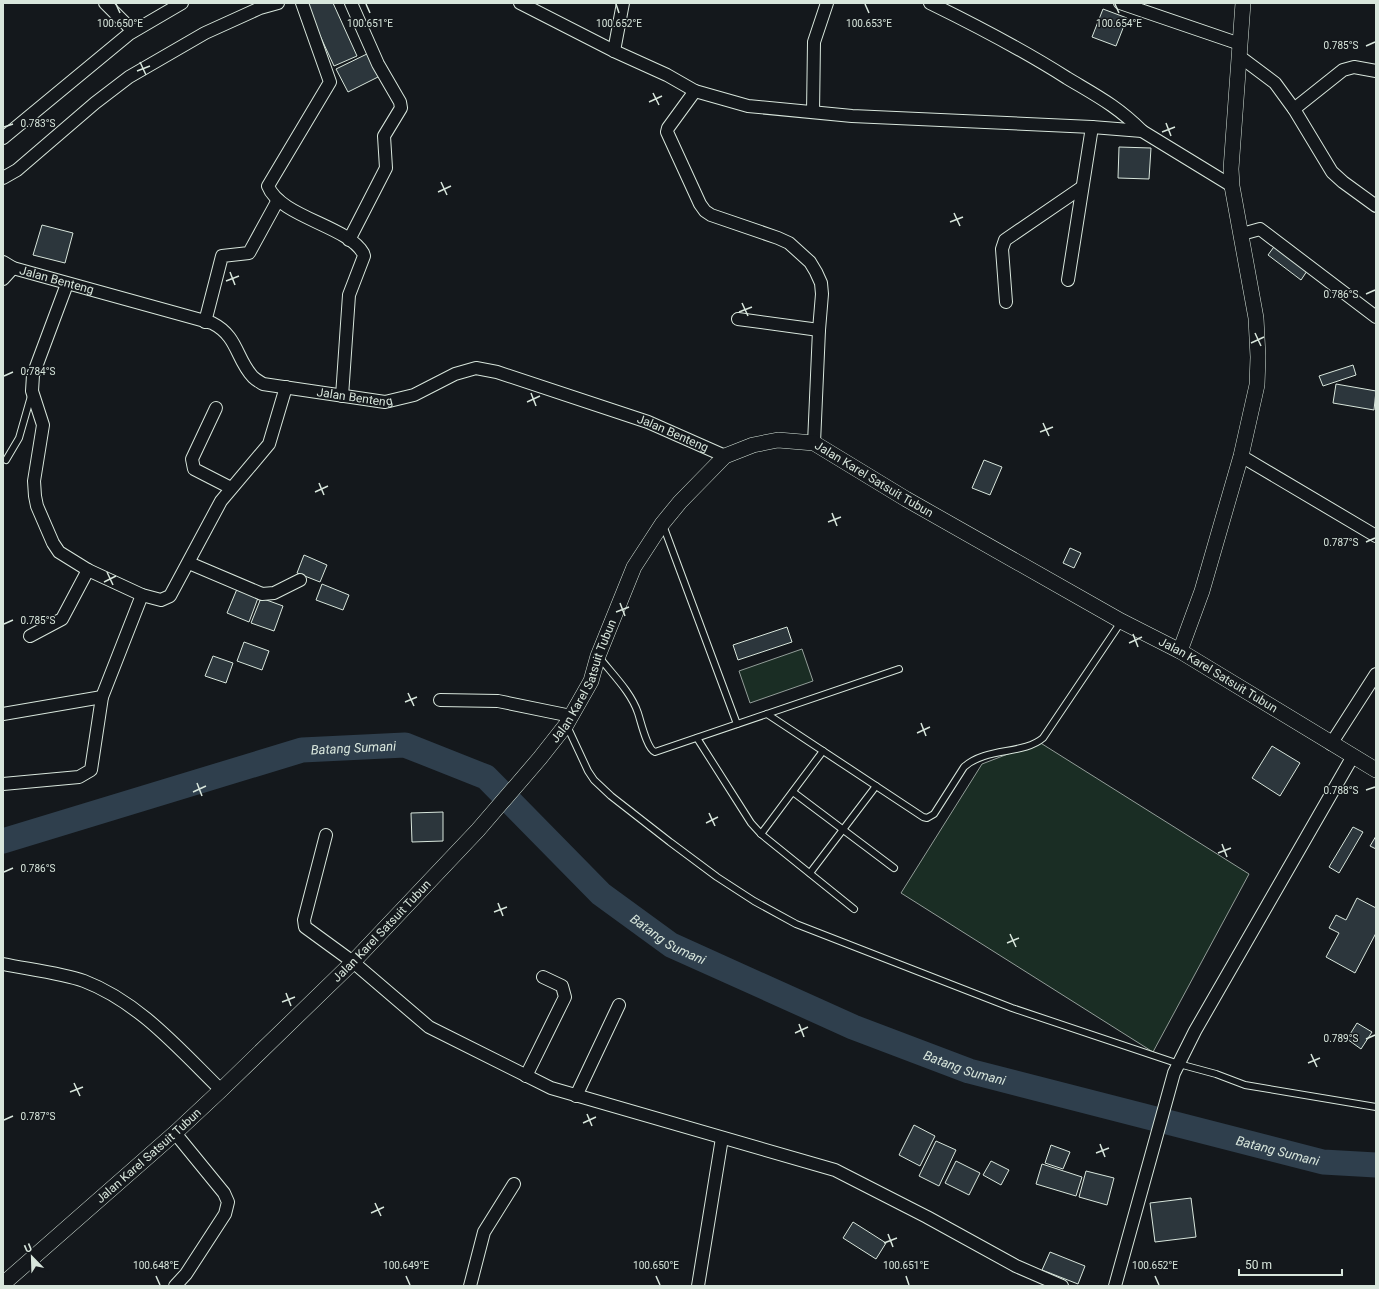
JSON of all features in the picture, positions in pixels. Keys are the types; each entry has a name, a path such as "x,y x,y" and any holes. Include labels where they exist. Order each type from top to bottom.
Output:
{"street":[{"path":"105,3 132,31"},
{"path":"3,138 132,31 182,3"},
{"path":"3,178 17,170 95,103 129,77 205,33 260,8 278,3"},
{"path":"302,3 330,82 269,183 269,188 278,200 349,240 362,250 364,256 349,295 342,396"},
{"path":"349,240 386,168 384,136 401,108 400,102 378,64 351,3"},
{"path":"520,3 614,51 667,75 695,91 748,106 852,116 1092,127 1142,131"},
{"path":"614,51 623,3"},
{"path":"813,112 814,42 827,3"},
{"path":"930,3 1016,46 1107,100 1126,115 1142,131 1232,186"},
{"path":"1120,3 1239,50 1275,83 1294,109 1332,172 1376,206"},
{"path":"1180,651 1202,591 1240,456 1257,385 1258,357 1256,318 1242,234 1232,186 1231,169 1243,3"},
{"path":"1294,109 1343,70 1354,67 1376,71"},
{"path":"695,91 668,128 667,132 700,204 711,215 789,243 810,262 821,283 822,294 818,330 814,443"},
{"path":"1068,280 1081,188 1092,127"},
{"path":"1006,302 1002,249 1004,240 1081,188"},
{"path":"204,322 222,256 249,253 278,200"},
{"path":"1242,234 1260,229 1376,316"},
{"path":"3,279 8,265"},
{"name":"Jalan Benteng","path":"8,265 67,284 212,324 223,329 229,336 253,377 263,384 385,402 414,395 455,374 476,368 497,372 648,422 725,456"},
{"path":"67,284 33,375 32,391 43,426 34,481 37,506 59,552 88,570 142,595 161,600 170,596 221,501 269,444 286,387"},
{"path":"738,319 818,330"},
{"path":"216,408 192,459 192,465 194,469 231,488"},
{"name":"Jalan Karel Satsuit Tubun","path":"3,1284 175,1133 221,1090 353,962 478,830 540,758 568,720 591,681 598,656 634,567 662,524 680,502 725,456 753,445 778,440 814,443 906,499 1121,621 1180,651 1376,770"},
{"path":"1240,456 1376,536"},
{"path":"189,563 262,594 274,593 300,580"},
{"path":"30,636 62,619 88,570"},
{"path":"3,784 79,777 88,773 91,766 102,697 142,595"},
{"path":"1331,744 1376,674"},
{"path":"3,714 102,697"},
{"path":"440,700 498,701 520,704 568,720"},
{"path":"1115,1286 1176,1068 1195,1031 1353,756"},
{"path":"326,835 303,923 308,930 353,962 428,1027 558,1091 845,1174 1016,1266 1062,1286"},
{"path":"3,964 82,980 124,1000 140,1012 221,1090"},
{"path":"526,1076 565,997 562,986 543,977"},
{"path":"576,1096 619,1005"},
{"path":"175,1133 224,1193 228,1202 225,1214 186,1274 175,1286"},
{"path":"698,1286 722,1138"},
{"path":"470,1286 484,1232 514,1184"}],"lane":[{"path":"6,460 19,438 32,391"},
{"path":"662,524 737,724"},
{"path":"767,714 923,817 931,817 964,767 968,764 989,754 1036,743 1043,738 1121,621"},
{"path":"598,656 635,706 652,751 658,752 899,669"},
{"path":"568,720 579,754 594,780 670,842 754,901 796,924 1012,1008 1176,1068 1216,1074 1245,1085 1376,1107"},
{"path":"697,738 746,817 761,834 854,909"},
{"path":"761,834 823,751"},
{"path":"810,873 876,786"},
{"path":"793,792 894,868"}],"green space":[{"path":"802,649 813,681 750,703 739,671"},
{"path":"1039,742 1249,874 1153,1052 901,893 982,764"}],"building":[{"path":"305,3 333,3 357,56 334,66"},
{"path":"1103,9 1127,18 1116,46 1092,37"},
{"path":"371,52 382,75 348,92 336,69"},
{"path":"1119,147 1151,148 1149,179 1118,178"},
{"path":"42,225 73,233 65,263 33,255"},
{"path":"1276,244 1309,268 1301,280 1268,255"},
{"path":"1353,365 1356,375 1323,386 1319,376"},
{"path":"1336,384 1376,391 1374,410 1333,403"},
{"path":"984,460 1002,467 990,495 972,488"},
{"path":"1070,548 1081,553 1074,568 1063,563"},
{"path":"304,555 327,565 320,582 297,573"},
{"path":"322,584 349,595 343,610 316,600"},
{"path":"237,589 258,598 249,622 227,613"},
{"path":"261,598 283,606 274,631 251,623"},
{"path":"787,627 792,642 738,660 733,645"},
{"path":"244,642 269,651 262,670 237,661"},
{"path":"213,656 233,663 226,683 205,676"},
{"path":"1272,746 1300,763 1280,796 1252,778"},
{"path":"443,812 443,841 412,842 411,813"},
{"path":"1353,827 1363,832 1339,873 1329,867"},
{"path":"1376,836 1376,849 1370,846"},
{"path":"1357,898 1376,908 1376,933 1355,973 1326,957 1339,933 1329,928 1336,915 1346,920"},
{"path":"1357,1023 1372,1032 1361,1049 1347,1039"},
{"path":"914,1125 935,1136 920,1166 899,1155"},
{"path":"936,1141 956,1150 939,1186 919,1176"},
{"path":"1051,1145 1070,1152 1063,1169 1045,1163"},
{"path":"956,1161 980,1173 969,1195 945,1183"},
{"path":"991,1161 1009,1170 1001,1185 983,1175"},
{"path":"1042,1164 1082,1177 1076,1196 1036,1184"},
{"path":"1086,1171 1114,1178 1107,1205 1079,1197"},
{"path":"1191,1198 1196,1237 1155,1242 1150,1203"},
{"path":"853,1222 886,1243 876,1259 843,1238"},
{"path":"1050,1252 1085,1266 1078,1284 1042,1270"}],"waterway":[{"name":"Batang Sumani","path":"3,841 302,750 405,745 486,777 601,894 671,945 853,1027 969,1071 1323,1162 1376,1165"}]}
